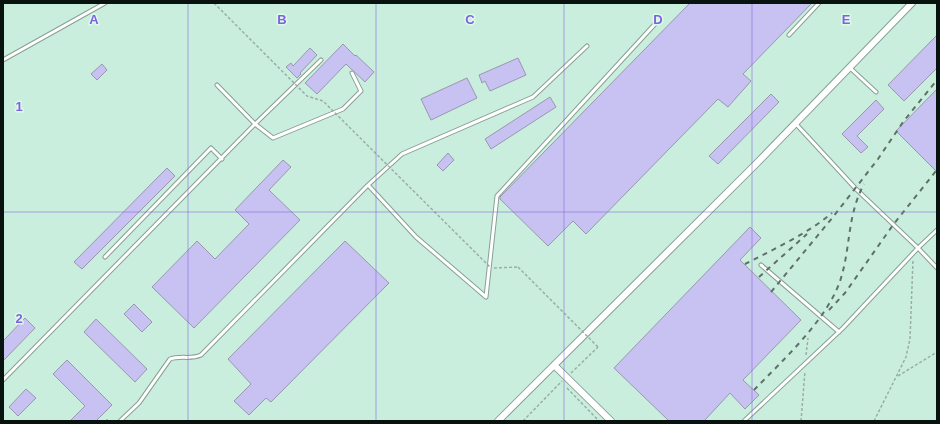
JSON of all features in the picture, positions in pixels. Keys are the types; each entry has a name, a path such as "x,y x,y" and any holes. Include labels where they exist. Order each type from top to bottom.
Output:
{"street":[{"path":"498,421 795,123 912,3"},
{"path":"554,365 611,421"}],"lane":[{"path":"3,60 105,3"},
{"path":"789,35 819,3"},
{"path":"368,185 416,237 486,297 497,196 655,24"},
{"path":"120,421 139,402 170,359 176,357 194,358 201,355 368,185 402,154 533,97 586,46"},
{"path":"3,380 321,60"},
{"path":"850,67 876,92"},
{"path":"217,85 256,124 273,138 343,109 361,91 352,73"},
{"path":"795,123 856,188 937,268"},
{"path":"105,257 210,148 222,159"},
{"path":"744,421 839,332 914,252 937,230"},
{"path":"761,265 839,332"}],"path":[{"path":"214,3 307,96 322,101 491,268 518,267 598,347 523,421"},
{"path":"874,421 906,357 910,339 914,252"},
{"path":"801,421 808,338"},
{"path":"896,376 937,352"},
{"path":"567,388 599,421"}],"shaded area":[{"path":"3,3 937,3 937,421 3,421"}],"building":[{"path":"690,3 812,3 743,74 751,81 728,107 718,99 586,234 573,221 548,246 500,199 500,197"},
{"path":"937,35 937,68 904,101 888,85"},
{"path":"343,44 374,72 365,82 346,64 317,94 305,83"},
{"path":"310,48 317,55 297,78 286,67 291,63 293,66"},
{"path":"518,58 526,75 490,91 485,81 482,83 479,75"},
{"path":"102,64 107,70 97,80 91,74"},
{"path":"467,78 477,98 431,120 421,99"},
{"path":"937,89 937,172 896,131"},
{"path":"771,94 779,102 718,164 709,156"},
{"path":"550,97 556,107 491,149 485,139"},
{"path":"876,100 884,109 857,136 868,147 861,153 842,134"},
{"path":"448,153 454,160 443,171 437,165"},
{"path":"283,160 291,167 269,190 300,220 194,328 152,287 197,241 215,259 249,224 235,210"},
{"path":"167,168 175,176 82,269 74,262"},
{"path":"750,227 761,238 740,260 801,320 743,380 759,395 745,409 730,393 704,421 669,421 614,368"},
{"path":"345,241 389,283 271,402 266,398 249,415 234,401 251,384 228,359"},
{"path":"134,304 152,322 142,332 124,314"},
{"path":"25,318 35,328 3,361 3,341"},
{"path":"96,319 147,369 135,382 84,332"},
{"path":"67,360 112,405 96,421 70,421 85,406 53,374"},
{"path":"26,389 36,398 18,416 9,407"}],"railway":[{"path":"771,292 833,217 878,159 903,122 937,80"},
{"path":"829,310 845,293 893,225 936,171"},
{"path":"754,390 804,338 816,323 835,293 844,266 852,219 864,184"},
{"path":"745,264 812,228 832,213"},
{"path":"759,277 807,234"}]}
